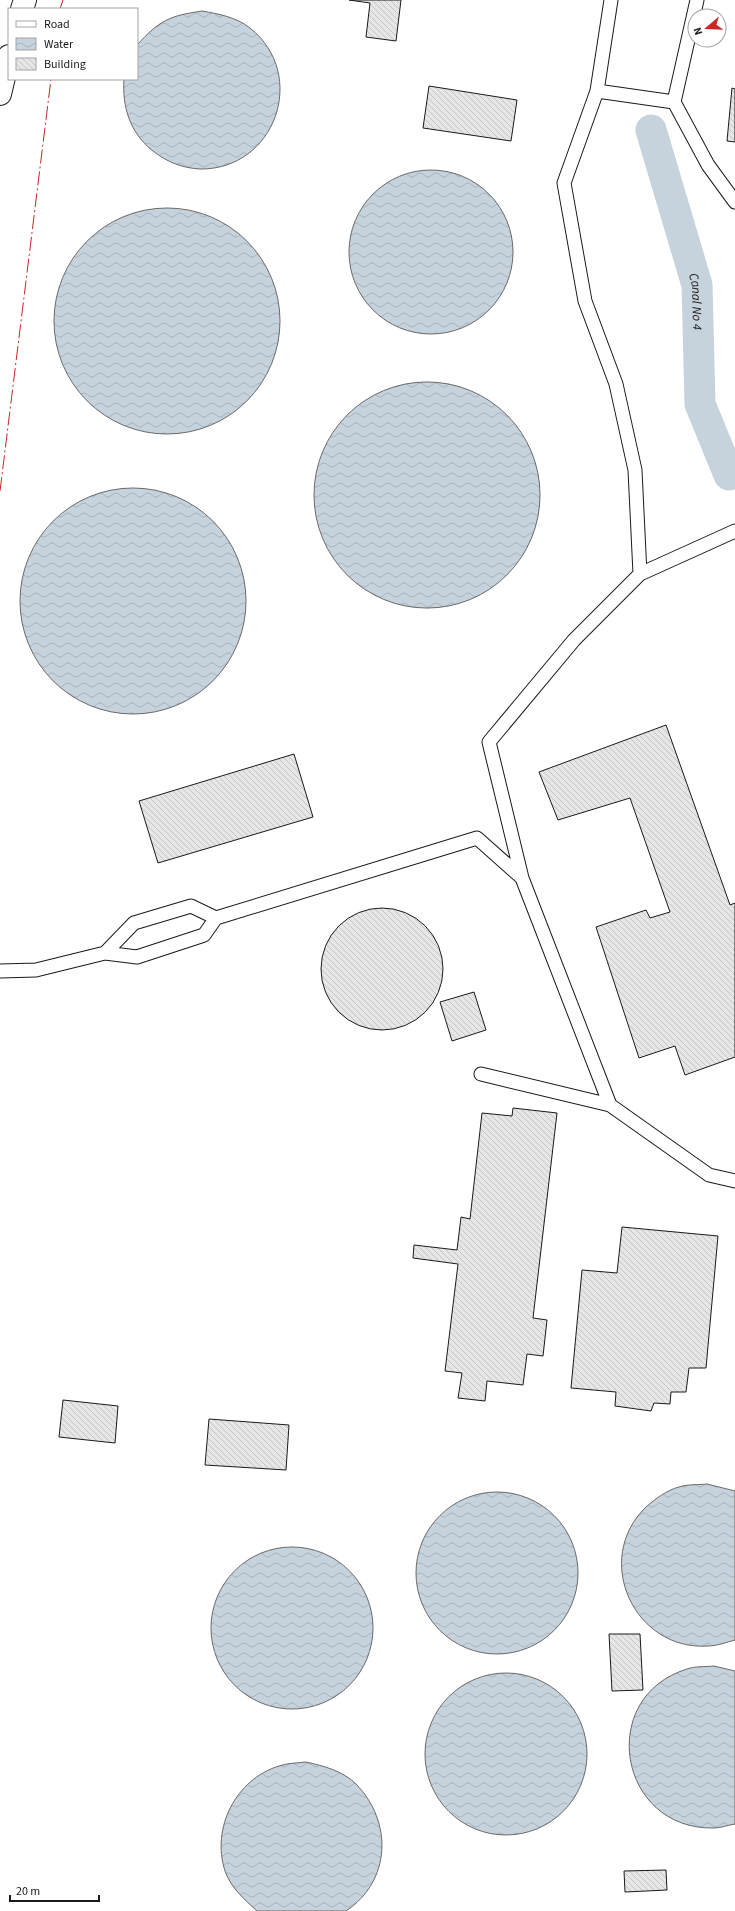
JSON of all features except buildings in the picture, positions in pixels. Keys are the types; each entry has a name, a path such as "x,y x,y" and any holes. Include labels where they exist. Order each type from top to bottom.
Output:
{"street":[{"path":"0,94 8,60"}],"lane":[{"path":"611,0 597,91 564,183 585,302 616,384 635,470 640,574"},
{"path":"697,0 674,102 708,165 735,202"},
{"path":"597,91 674,102"},
{"path":"610,1105 522,878 489,742 574,640 640,574 735,531"},
{"path":"0,971 36,970 105,952 138,957 204,935 216,918 477,838 522,878"},
{"path":"105,952 134,923 191,906 216,918"},
{"path":"481,1074 610,1105 709,1175 735,1181"}],"water":[{"path":"202,11 221,15 245,24 268,48 278,70 280,94 275,116 264,137 248,154 226,165 200,169 181,166 158,155 138,136 129,119 126,109 124,100 124,80 138,80 138,44 152,30 166,20 181,15"},
{"path":"439,170 455,173 470,179 483,188 495,200 504,213 510,228 513,252 512,268 504,291 495,304 483,316 470,325 455,331 439,334 423,334 407,331 385,321 362,298 355,284 350,268 349,244 352,228 362,206 385,183 399,176 415,171"},
{"path":"156,208 178,208 210,216 220,221 239,233 255,249 272,278 278,299 280,321 278,343 272,364 255,393 239,409 210,426 178,434 156,434 124,426 114,421 95,409 79,393 62,364 54,332 54,310 62,278 67,268 79,249 95,233 124,216"},
{"path":"416,382 438,382 470,390 480,395 499,407 515,423 532,452 538,473 540,495 538,517 532,538 515,567 499,583 470,600 438,608 416,608 384,600 374,595 355,583 339,567 322,538 314,506 314,484 322,452 327,442 339,423 355,407 384,390"},
{"path":"122,488 144,488 176,496 186,501 205,513 221,529 238,558 244,579 246,601 244,623 238,644 221,673 205,689 176,706 144,714 122,714 90,706 80,701 61,689 45,673 28,644 20,612 20,590 28,558 33,548 45,529 61,513 90,496"},
{"path":"707,1484 735,1491 735,1640 708,1646 682,1644 660,1634 642,1618 629,1598 622,1575 622,1551 630,1528 646,1507 661,1495 675,1488 686,1485"},
{"path":"497,1492 513,1494 528,1499 542,1506 554,1516 564,1528 571,1542 576,1557 578,1573 576,1589 571,1604 564,1618 554,1630 542,1640 528,1647 513,1652 497,1654 481,1652 466,1647 452,1640 440,1630 430,1618 423,1604 418,1589 416,1573 418,1557 423,1542 430,1528 440,1516 452,1506 466,1499 481,1494"},
{"path":"292,1547 308,1549 323,1554 337,1561 349,1571 359,1583 366,1597 371,1612 373,1628 371,1644 366,1659 359,1673 349,1685 337,1695 323,1702 308,1707 292,1709 276,1707 261,1702 247,1695 235,1685 225,1673 218,1659 213,1644 211,1628 213,1612 218,1597 225,1583 235,1571 247,1561 261,1554 276,1549"},
{"path":"714,1666 735,1671 735,1824 719,1828 682,1823 656,1808 639,1786 630,1760 630,1732 639,1706 658,1684 690,1668"},
{"path":"506,1673 522,1675 537,1680 551,1687 563,1697 573,1709 580,1723 585,1738 587,1754 585,1770 580,1785 573,1799 563,1811 551,1821 537,1828 522,1833 506,1835 490,1833 475,1828 461,1821 449,1811 439,1799 432,1785 427,1770 425,1754 427,1738 432,1723 439,1709 449,1697 461,1687 475,1680 490,1675"},
{"path":"306,1762 326,1767 351,1779 368,1799 376,1816 381,1833 382,1850 379,1868 372,1884 361,1898 346,1911 257,1911 234,1888 225,1871 221,1838 225,1822 231,1807 239,1794 250,1782 264,1772 279,1766"}],"waterway":[{"name":"Canal No 4","path":"651,130 697,285 700,404 729,475"}],"power":[{"path":"60,8 63,0"},
{"path":"0,491 51,80"}]}
